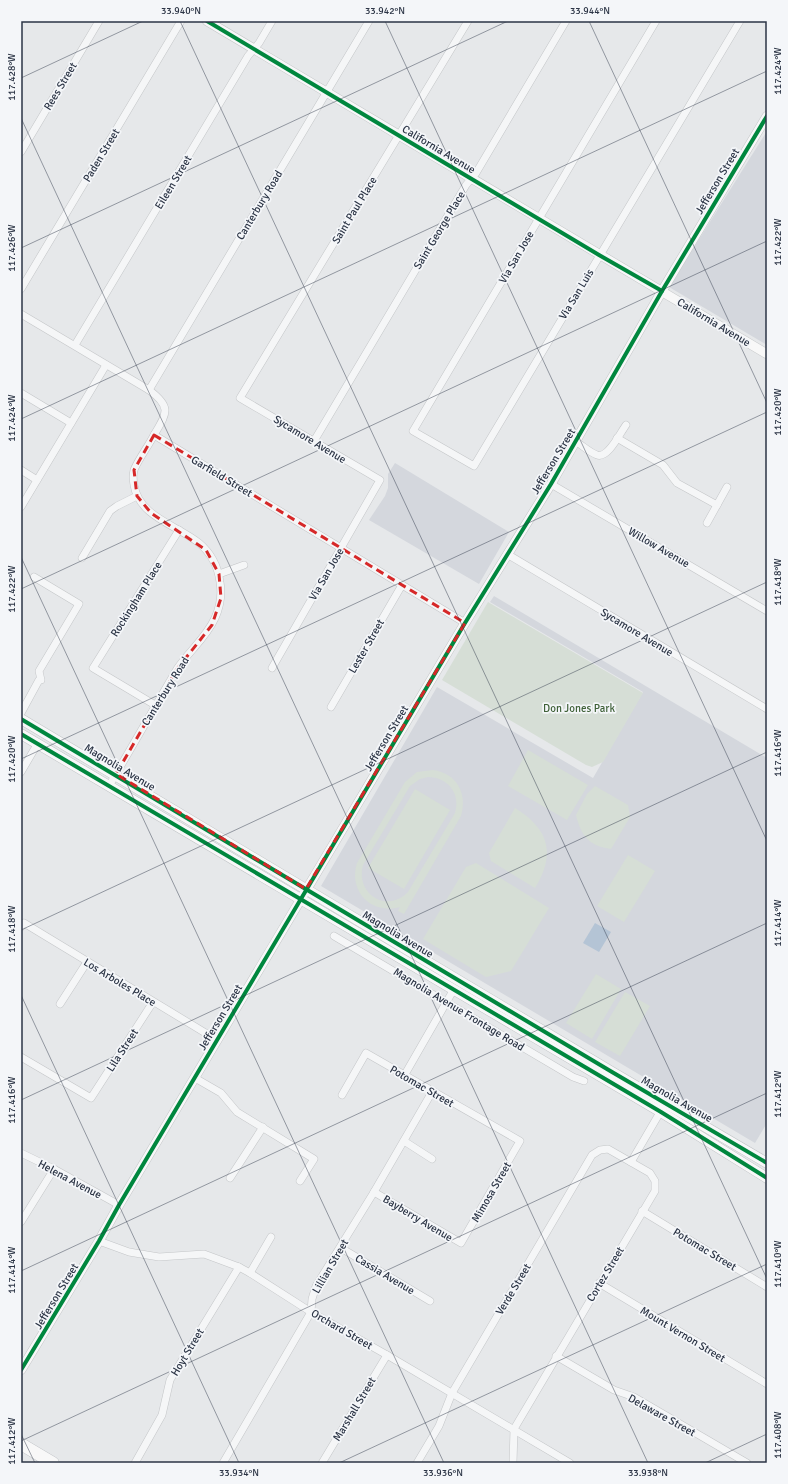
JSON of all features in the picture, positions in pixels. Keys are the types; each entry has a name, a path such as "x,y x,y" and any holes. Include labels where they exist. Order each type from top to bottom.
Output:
{"highway":[{"path":"21,1444 53,1463"}],"main road":[{"name":"Magnolia Avenue","path":"21,719 116,774 665,1104 767,1163"},
{"name":"Magnolia Avenue","path":"21,734 454,989 665,1104 767,1178"}],"street":[{"name":"Rees Street","path":"21,152 99,21"},
{"name":"Paden Street","path":"21,289 181,21"},
{"name":"California Avenue","path":"207,21 767,354"},
{"name":"Eileen Street","path":"75,345 244,63 272,21"},
{"name":"Canterbury Road","path":"149,390 369,21"},
{"name":"Saint Paul Place","path":"240,398 468,21"},
{"name":"Saint George Place","path":"314,441 566,21"},
{"name":"Via San Jose","path":"414,431 656,21"},
{"name":"Via San Luis","path":"414,431 474,466 740,21"},
{"name":"Jefferson Street","path":"21,1370 506,554 551,484 662,292 767,116"},
{"path":"21,314 75,345 149,390 161,399 165,410 164,418 154,436"},
{"path":"21,507 106,365"},
{"path":"21,393 71,423"},
{"name":"Sycamore Avenue","path":"240,398 380,480"},
{"path":"576,441 597,455 601,455 609,450 626,425"},
{"name":"Canterbury Road","path":"109,786 183,659 204,637 215,618 221,598 219,574 216,565 206,550 200,544 151,513 142,505 137,496 133,479 134,470 154,436"},
{"name":"Garfield Street","path":"154,436 465,623"},
{"path":"617,438 663,465 677,483 717,505"},
{"path":"21,470 37,480"},
{"name":"Via San Jose","path":"272,668 380,480"},
{"name":"Willow Avenue","path":"551,484 767,611"},
{"path":"707,523 727,488"},
{"path":"82,558 110,511 137,496"},
{"name":"Rockingham Place","path":"155,705 93,668 179,530"},
{"name":"Sycamore Avenue","path":"506,554 767,709"},
{"path":"219,574 244,564"},
{"path":"21,713 39,680 41,680 39,671 79,604 34,577"},
{"name":"Lester Street","path":"330,706 402,585"},
{"path":"21,772 38,743"},
{"name":"Los Arboles Place","path":"22,925 217,1040"},
{"name":"Magnolia Avenue Frontage Road","path":"334,936 573,1077 584,1081"},
{"path":"60,1004 87,962"},
{"path":"404,1076 454,989"},
{"name":"Lila Street","path":"21,1057 92,1098 153,1002"},
{"name":"Potomac Street","path":"342,1095 366,1053 520,1141"},
{"path":"195,1078 221,1093 237,1112 314,1159 300,1181"},
{"name":"Lillian Street","path":"223,1463 311,1312 312,1298 316,1286 341,1248 432,1092"},
{"path":"631,1162 665,1104"},
{"path":"230,1178 262,1127"},
{"name":"Mimosa Street","path":"461,1243 520,1141"},
{"path":"404,1142 432,1159"},
{"name":"Verde Street","path":"417,1463 439,1426 452,1393 592,1155 600,1150 608,1149 631,1162"},
{"name":"Helena Avenue","path":"21,1153 54,1169 119,1205"},
{"name":"Cortez Street","path":"513,1463 514,1429 599,1283 655,1191 656,1181 650,1173 631,1162"},
{"path":"21,1222 54,1169"},
{"name":"Bayberry Avenue","path":"374,1192 461,1243"},
{"name":"Potomac Street","path":"642,1211 767,1287"},
{"path":"250,1273 271,1237"},
{"name":"Orchard Street","path":"99,1241 129,1252 159,1257 204,1254 239,1267 311,1312 570,1463"},
{"name":"Cassia Avenue","path":"341,1248 430,1301"},
{"name":"Hoyt Street","path":"135,1463 162,1414 170,1380 239,1267"},
{"name":"Mount Vernon Street","path":"599,1283 767,1384"},
{"name":"Marshall Street","path":"322,1463 387,1355"},
{"name":"Delaware Street","path":"556,1356 614,1390 639,1399 747,1463"}],"highlighted area":[{"path":"154,435 465,623 306,889 116,774 177,669 212,625 221,598 219,574 206,550 151,513 137,496 134,470"}],"shaded area":[{"path":"767,131 767,345 669,287"},
{"path":"395,463 509,532 479,584 369,520 385,496 388,488 388,474"},
{"path":"494,596 767,758 767,1123 755,1143 321,886 437,687 593,778 643,692 490,602"}],"green space":[{"name":"Don Jones Park","path":"488,602 643,693 603,762 592,767 586,765 442,680"},
{"path":"528,750 588,785 567,820 508,786"},
{"path":"433,770 448,775 454,780 461,792 463,808 461,816 404,914 398,911 400,907 389,909 371,904 359,891 355,873 357,863 405,782 417,772","holes":["428,777 447,783 454,793 456,799 455,813 408,892 400,898 391,901 382,901 375,898 368,892 364,885 362,875 363,865 410,786 420,779"]},
{"path":"595,786 628,805 630,817 611,849 603,848 587,839 580,829 576,815 587,794"},
{"path":"415,789 450,810 404,889 368,868"},
{"path":"515,808 535,825 542,834 546,843 546,864 542,876 535,888 491,861 489,853"},
{"path":"628,855 655,871 624,922 597,906"},
{"path":"476,863 549,908 511,971 486,977 423,939 466,867"},
{"path":"596,974 621,989 592,1039 566,1023"},
{"path":"625,992 650,1006 620,1056 595,1042"}],"water":[{"path":"595,923 611,932 599,952 583,943"}],"cycle path":[{"path":"207,21 662,291"},
{"path":"21,1370 465,623 551,484 662,291 767,116"},
{"path":"21,719 767,1163"},
{"path":"21,734 661,1112 767,1178"}]}
